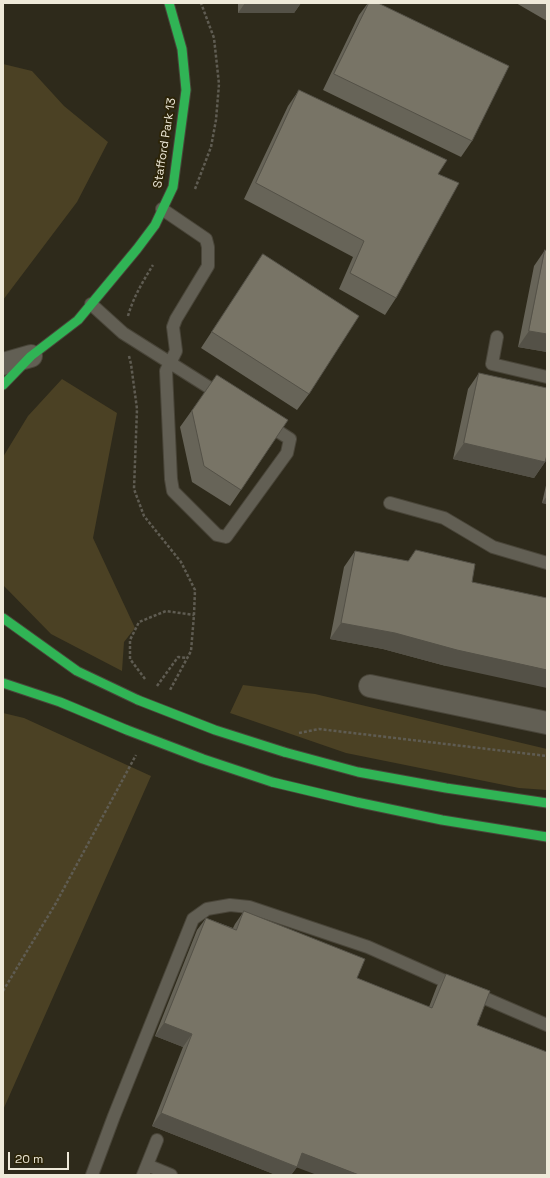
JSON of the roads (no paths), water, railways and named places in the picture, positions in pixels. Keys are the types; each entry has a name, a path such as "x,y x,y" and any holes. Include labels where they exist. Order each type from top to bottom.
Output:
{"main road":[{"name":"Stafford Park 13","path":"3,385 31,356 78,320 155,225 173,187 186,90 182,49 169,3"},
{"path":"3,618 77,671 138,700 215,730 284,752 358,772 446,788 547,803"},
{"path":"3,683 60,702 126,730 203,759 272,782 442,820 547,837"}],"street":[{"path":"3,364 31,356"},
{"path":"370,686 547,723"}],"lane":[{"path":"162,209 206,239 208,247 208,266 172,327 176,351 166,371 172,491 217,535 226,537 287,453 290,439 257,418"},
{"path":"91,304 123,333 230,401"},
{"path":"497,337 492,364 547,377"},
{"path":"390,503 444,518 493,548 547,563"},
{"path":"92,1175 193,919 207,909 230,905 249,907 368,947 547,1025"},
{"path":"157,1140 145,1170 171,1175"}]}
